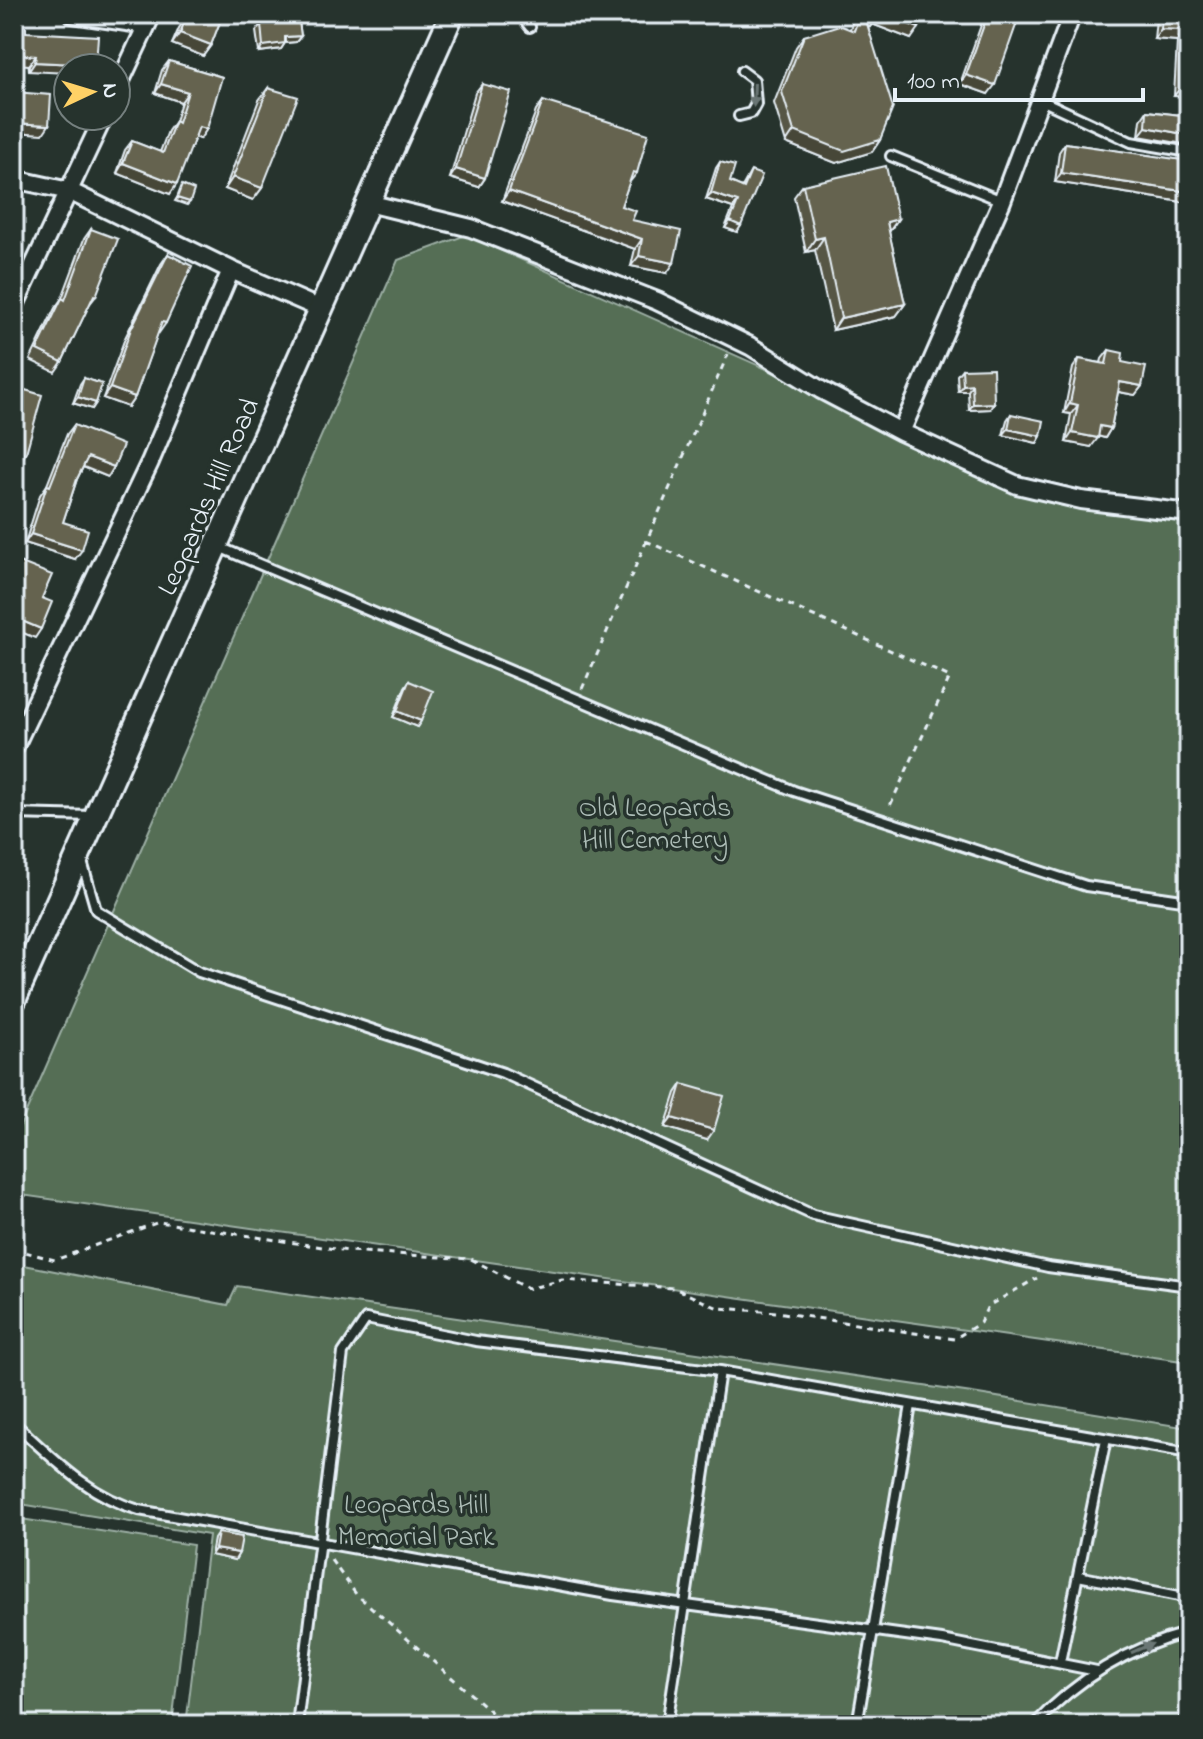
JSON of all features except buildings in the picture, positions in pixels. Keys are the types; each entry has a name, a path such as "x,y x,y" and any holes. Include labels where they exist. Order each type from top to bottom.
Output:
{"main road":[{"name":"Leopards Hill Road","path":"14,1000 23,957 80,854 452,14"}],"street":[{"path":"73,14 150,20 132,58"},
{"path":"901,432 1002,201 1072,14"},
{"path":"14,307 97,132"},
{"path":"14,179 69,191 231,270 323,310"},
{"path":"368,203 471,228 657,301 735,338 901,432 1017,485 1081,500 1189,513"},
{"path":"14,748 150,462 231,270"}],"lane":[{"path":"520,14 530,27"},
{"path":"739,116 751,113 756,104 754,80 742,71"},
{"path":"1041,100 1131,142 1189,152"},
{"path":"891,156 1002,201"},
{"path":"218,546 794,791 1086,886 1189,901"},
{"path":"14,814 97,816"},
{"path":"80,854 96,910 199,972 503,1073 813,1215 1048,1267 1189,1286"},
{"path":"297,1725 343,1353 366,1319 476,1341 720,1371 1189,1453"},
{"path":"667,1725 720,1371"},
{"path":"857,1725 911,1405"},
{"path":"14,1423 65,1469 111,1503 319,1544 686,1605 873,1630 1097,1671"},
{"path":"1060,1662 1106,1439"},
{"path":"1078,1576 1189,1598"},
{"path":"1034,1725 1097,1671 1146,1645 1189,1632"},
{"path":"1185,1725 1189,1693"}],"path":[{"path":"578,699 735,338"},
{"path":"646,541 950,677 883,820"},
{"path":"14,1249 55,1260 159,1222 348,1251 471,1259 528,1289 562,1280 674,1288 718,1308 777,1312 954,1339 980,1323 988,1306 1039,1278 1048,1267"},
{"path":"319,1544 356,1594 506,1725"}],"green space":[{"name":"Old Leopards Hill Cemetery","path":"466,235 1071,505 1189,522 1189,1362 14,1194 14,1140 398,260"},
{"name":"Leopards Hill Memorial Park","path":"14,1263 228,1305 237,1286 972,1393 1189,1428 1189,1725 186,1725 209,1535 14,1503"},
{"path":"14,1518 193,1545 172,1725 14,1725"}]}
